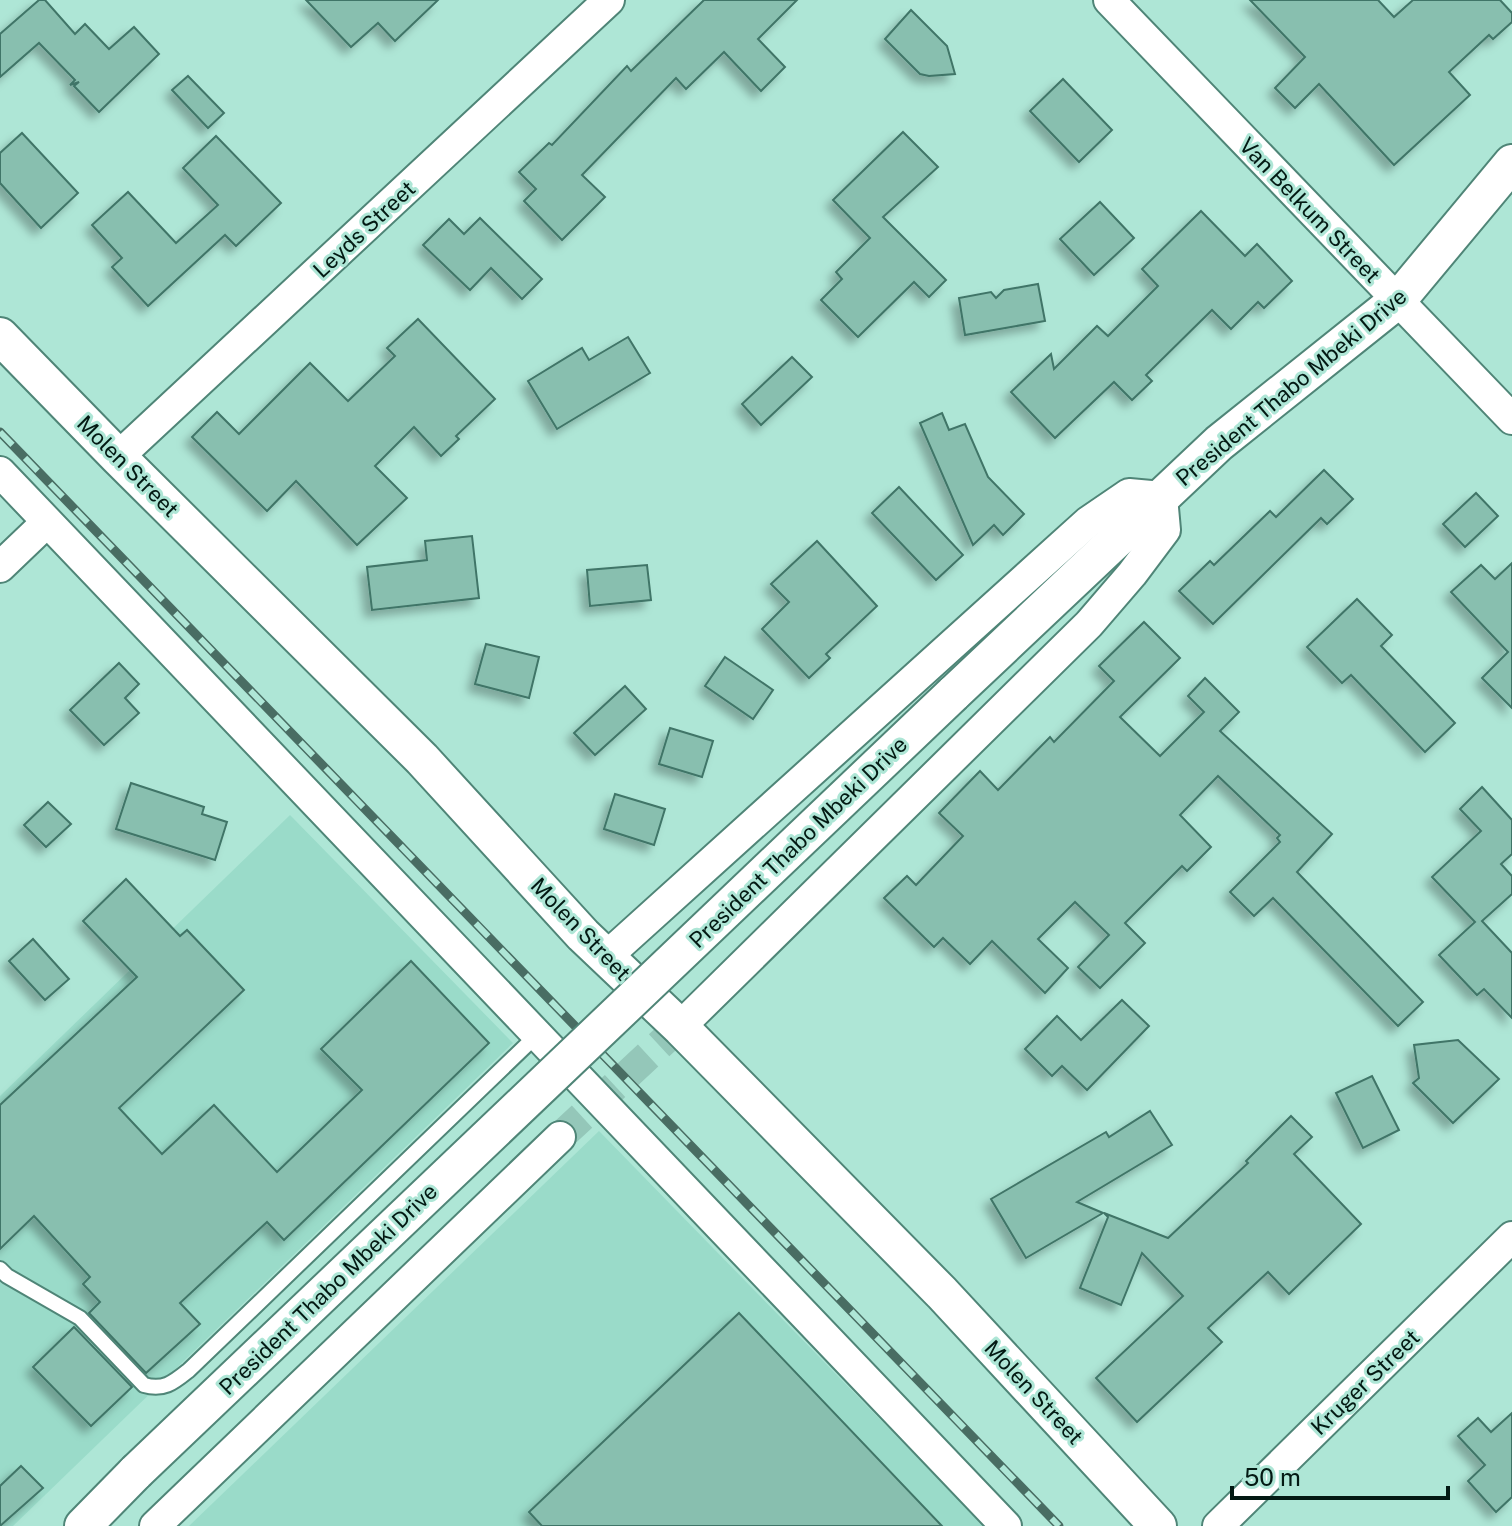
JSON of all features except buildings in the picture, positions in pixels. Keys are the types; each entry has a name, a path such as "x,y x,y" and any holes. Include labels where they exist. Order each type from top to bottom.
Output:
{"street":[{"name":"Leyds Street","path":"118,457 609,0"},
{"name":"Van Belkum Street","path":"1109,0 1512,419"},
{"name":"President Thabo Mbeki Drive","path":"83,1526 136,1472 1219,443 1398,300 1512,163"},
{"name":"Molen Street","path":"0,336 422,759 606,957 681,1028 942,1293 1158,1526"},
{"path":"0,472 1006,1526"},
{"path":"606,957 1088,522 1129,494 1162,497 1165,530 1089,624 693,1014"},
{"path":"0,567 47,522"},
{"path":"155,1526 560,1137"},
{"name":"Kruger Street","path":"1218,1526 1512,1237"}],"lane":[{"path":"0,1269 80,1318 144,1385 157,1389 171,1384 538,1034"}],"shaded area":[{"path":"290,815 513,1043 13,1526 0,1526 0,1096"},
{"path":"599,1131 984,1526 189,1526"}],"tunnel":[{"path":"560,1137 693,1014"}],"railway":[{"path":"0,432 1059,1526"}]}
